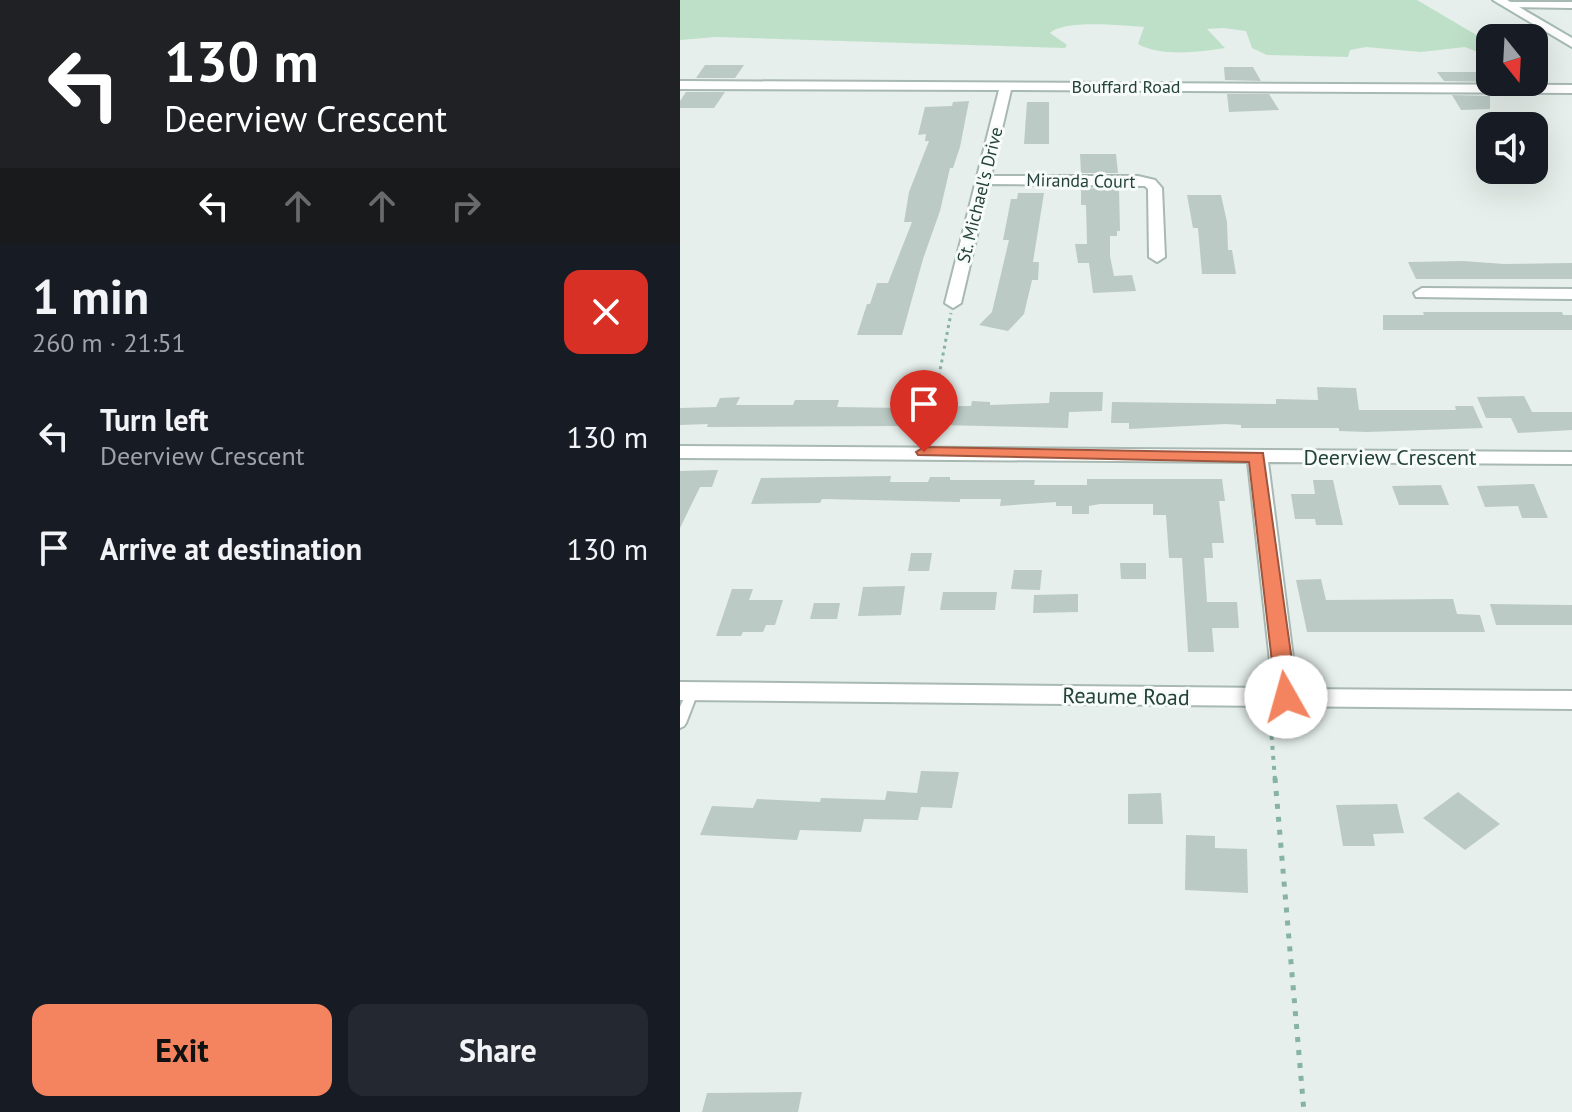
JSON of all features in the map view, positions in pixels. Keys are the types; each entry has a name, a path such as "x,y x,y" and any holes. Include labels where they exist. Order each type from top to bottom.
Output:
{"street":[{"path":"1504,2 1572,5"},
{"path":"1504,2 1572,43"},
{"name":"Bouffard Road","path":"680,85 1572,89"},
{"name":"St. Michael's Drive","path":"953,303 1006,86"},
{"name":"Miranda Court","path":"984,180 1138,180 1150,183 1155,188 1157,257"},
{"path":"1422,293 1572,294"},
{"name":"Deerview Crescent","path":"680,452 1572,458"},
{"path":"1257,457 1286,697"},
{"name":"Reaume Road","path":"686,692 1572,700"}],"lane":[{"path":"680,723 686,692"}],"path":[{"path":"924,452 953,303"},
{"path":"1255,716 1270,716 1304,1112"}],"green space":[{"path":"680,0 1417,0 1476,35 1476,51 1465,47 1421,52 1366,47 1350,50 1348,57 1267,55 1252,48 1246,31 1223,28 1207,29 1225,48 1169,52 1138,44 1144,27 1094,24 1068,26 1050,33 1067,45 1065,48 716,37 680,40"}],"building":[{"path":"705,65 744,65 735,78 696,78"},
{"path":"1224,67 1253,67 1261,81 1225,80"},
{"path":"1437,72 1476,72 1476,82 1444,81"},
{"path":"686,92 725,92 714,108 680,108 680,101"},
{"path":"1227,94 1269,94 1279,110 1229,112"},
{"path":"1452,95 1490,96 1490,109 1461,110"},
{"path":"969,101 960,147 953,168 950,168 902,335 857,335 877,283 888,283 912,222 904,222 909,192 929,141 925,141 926,134 918,135 925,107 952,106 953,102"},
{"path":"1027,102 1049,102 1049,144 1024,144"},
{"path":"1080,154 1116,154 1118,173 1081,173"},
{"path":"1081,188 1119,189 1120,231 1117,231 1117,236 1110,236 1110,256 1114,276 1132,275 1136,291 1093,293 1089,263 1078,263 1075,244 1087,244 1086,205 1081,205"},
{"path":"1018,193 1044,193 1033,262 1039,262 1038,280 1032,280 1024,314 1008,331 979,325 992,312 1009,240 1003,240 1011,199 1017,199"},
{"path":"1187,195 1221,195 1227,222 1228,250 1232,250 1236,274 1202,274 1198,228 1193,228"},
{"path":"1408,262 1572,263 1572,279 1416,279"},
{"path":"1423,312 1562,312 1563,315 1572,315 1572,330 1383,330 1383,315 1424,315"},
{"path":"1317,387 1356,388 1359,410 1456,410 1455,406 1473,406 1483,428 1367,432 1339,431 1339,428 1241,428 1241,425 1226,424 1129,429 1129,423 1111,423 1112,402 1276,404 1276,399 1318,400"},
{"path":"1050,392 1103,392 1102,411 1069,412 1068,428 938,425 942,406 971,406 972,401 990,402 990,405 1049,403"},
{"path":"1524,396 1532,412 1572,412 1572,430 1518,433 1511,418 1486,418 1477,397"},
{"path":"740,397 736,405 793,405 795,400 839,400 837,407 904,408 899,426 680,425 680,408 716,407 720,398"},
{"path":"718,470 712,487 700,487 680,528 680,471"},
{"path":"891,476 890,482 928,482 930,477 950,477 950,480 1035,480 1034,485 1087,485 1087,479 1222,479 1225,501 1219,501 1224,543 1212,543 1213,558 1204,558 1207,602 1237,602 1239,628 1212,628 1214,652 1188,652 1182,558 1169,558 1166,515 1153,515 1153,504 1100,504 1089,506 1089,514 1072,514 1072,506 1056,506 1056,502 1000,506 1001,499 960,499 960,502 822,499 820,503 751,504 761,478"},
{"path":"1313,480 1333,480 1343,525 1316,525 1315,519 1295,519 1291,494 1315,494"},
{"path":"1534,484 1548,518 1522,518 1518,506 1485,507 1477,486"},
{"path":"1441,485 1449,505 1399,505 1392,486"},
{"path":"911,553 932,553 929,571 908,571"},
{"path":"1120,563 1146,563 1146,579 1121,579"},
{"path":"1014,570 1042,570 1040,590 1011,589"},
{"path":"1321,579 1326,600 1453,599 1457,614 1480,615 1485,632 1307,632 1296,580"},
{"path":"905,586 901,615 858,616 863,587"},
{"path":"732,589 753,589 749,600 783,600 775,625 766,625 763,632 716,636"},
{"path":"943,592 997,592 995,610 940,610"},
{"path":"1078,594 1078,612 1033,613 1034,595"},
{"path":"814,603 840,603 837,619 810,619"},
{"path":"1490,604 1572,605 1572,625 1496,625"},
{"path":"921,771 959,772 952,808 921,807 918,820 864,819 861,832 800,830 797,840 700,835 712,806 753,808 757,799 820,802 821,798 885,800 887,791 917,793"},
{"path":"1458,792 1500,824 1465,850 1423,818"},
{"path":"1161,793 1163,824 1128,824 1128,794"},
{"path":"1397,804 1404,833 1373,834 1375,846 1343,846 1336,805"},
{"path":"1186,835 1215,836 1215,848 1247,849 1248,893 1185,890"},
{"path":"802,1092 798,1112 702,1112 707,1093"}],"route":[{"path":"924,452 1257,457 1286,697"}]}
